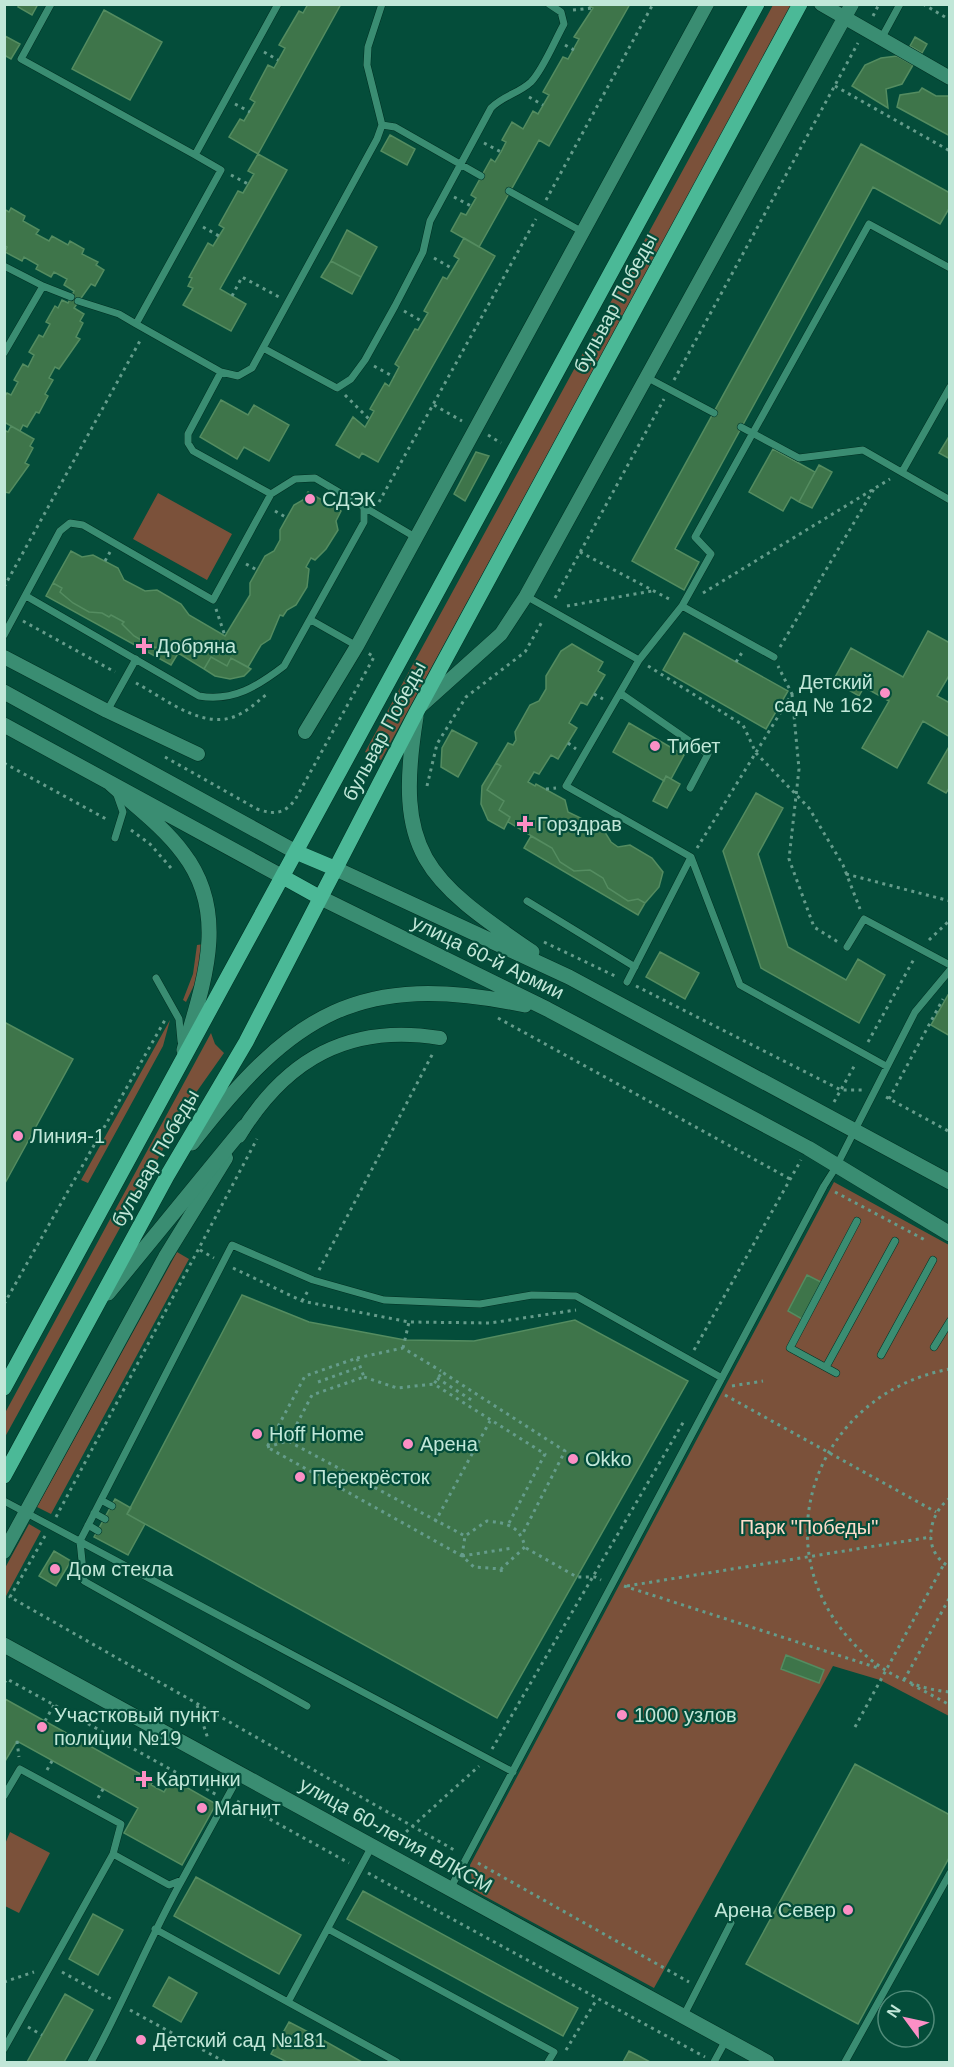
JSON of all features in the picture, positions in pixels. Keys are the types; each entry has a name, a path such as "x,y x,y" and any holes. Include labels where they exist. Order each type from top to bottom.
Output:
{"main road":[{"name":"бульвар Победы","path":"7,1377 178,1070 757,4"},
{"name":"бульвар Победы","path":"4,1476 166,1176 246,1042 334,868 418,710 800,4"},
{"name":"улица 60-й Армии","path":"4,692 296,852 569,977 950,1182"},
{"path":"418,710 410,749 409,789 415,838 425,858 449,892 472,911 569,977"},
{"name":"улица 60-й Армии","path":"4,725 319,897 547,1010 808,1148 950,1234"},
{"path":"110,783 183,853 195,871 207,901 211,939 205,978 178,1070"},
{"path":"166,1176 235,1090 297,1032 325,1016 386,995 414,992 483,996 547,1010"},
{"path":"96,1307 244,1127"},
{"name":"улица 60-летия ВЛКСМ","path":"4,1645 767,2062"}],"street":[{"path":"305,732 357,646 581,231 707,4"},
{"path":"820,4 950,78"},
{"path":"418,710 501,634 526,596 852,4"},
{"path":"4,657 107,711 198,754"},
{"path":"4,1552 165,1257 244,1127 281,1080 336,1046 367,1037 396,1033 440,1038"}],"lane":[{"path":"51,4 21,59 221,170 136,324"},
{"path":"195,156 278,4"},
{"path":"78,301 119,314 221,372 238,376 252,368 378,139 382,125 367,65 368,47 382,4"},
{"path":"263,348 338,388 351,379 365,360 423,252 429,221 491,108 502,97 519,90 532,81 564,24 561,12 549,4"},
{"path":"881,39 900,4"},
{"path":"382,125 395,127 481,176"},
{"path":"509,191 581,231"},
{"path":"886,1066 740,985 691,857 567,786 639,660 682,606 711,554 695,537 869,224 950,268"},
{"path":"4,266 71,297"},
{"path":"4,353 43,286"},
{"path":"221,372 188,434 188,443 193,451 271,495"},
{"path":"648,378 714,413"},
{"path":"902,472 950,387"},
{"path":"741,427 799,458 863,450 950,500"},
{"path":"4,635 60,531 70,523 83,525 213,600 271,495 295,479 315,478 415,537"},
{"path":"26,596 199,696 231,697 264,682 284,666 364,522 364,507"},
{"path":"526,596 639,660"},
{"path":"682,606 774,657"},
{"path":"311,620 357,646"},
{"path":"107,711 136,659"},
{"path":"620,693 708,754 690,788"},
{"path":"110,783 120,799 123,812 121,826 115,838"},
{"path":"627,982 691,857"},
{"path":"527,901 635,967"},
{"path":"847,947 864,919 950,965"},
{"path":"450,1889 836,1167 915,1012 950,970"},
{"path":"156,978 174,1006 179,1019 182,1040 178,1070"},
{"path":"836,1373 790,1348 857,1221"},
{"path":"826,1367 895,1241"},
{"path":"308,1706 84,1581 80,1541 232,1245 313,1281 384,1300 480,1304 532,1295 576,1296 722,1378"},
{"path":"881,1355 933,1260"},
{"path":"934,1347 950,1321"},
{"path":"100,1500 112,1506"},
{"path":"4,1501 513,1772"},
{"path":"94,1513 105,1519"},
{"path":"88,1525 98,1531"},
{"path":"4,1796 20,1769 121,1824 113,1854 4,2049"},
{"path":"91,2062 122,2005 155,1929 240,1774"},
{"path":"288,2002 360,1869 378,1849"},
{"path":"113,1854 169,1885 182,1880"},
{"path":"845,2062 950,1873"},
{"path":"683,2017 731,1923"},
{"path":"155,1929 397,2062"},
{"path":"328,1929 554,2052 548,2062"},
{"path":"714,2062 726,2040"}],"path":[{"path":"374,513 653,4"},
{"path":"427,788 437,744 466,697 525,652 879,4"},
{"path":"923,4 950,20"},
{"path":"561,12 592,8"},
{"path":"255,47 278,60"},
{"path":"835,86 950,151"},
{"path":"475,138 501,152"},
{"path":"221,170 248,184"},
{"path":"444,192 471,206"},
{"path":"192,221 219,236"},
{"path":"423,252 453,269"},
{"path":"232,296 242,277 287,302"},
{"path":"395,306 423,322"},
{"path":"4,587 147,330"},
{"path":"365,360 394,377"},
{"path":"338,388 369,419"},
{"path":"580,552 682,606 902,472"},
{"path":"847,947 814,927 789,859 799,769 792,694 774,657 874,489"},
{"path":"549,609 654,591"},
{"path":"213,600 225,636"},
{"path":"14,616 190,713 212,720 239,715 274,689"},
{"path":"160,754 258,809 274,814 285,811 295,800 374,657 357,646"},
{"path":"639,660 743,725 756,753 809,808 846,874 864,919"},
{"path":"691,857 792,694"},
{"path":"4,763 136,832 163,857 174,872"},
{"path":"846,874 950,901"},
{"path":"841,1090 920,949 950,920"},
{"path":"541,941 841,1090 874,1090 950,1132"},
{"path":"889,1099 944,997"},
{"path":"4,1304 174,1006"},
{"path":"490,1014 790,1179"},
{"path":"302,1301 433,1053 422,1051"},
{"path":"261,1132 200,1250 10,1597 699,1987"},
{"path":"689,1360 808,1148"},
{"path":"824,1186 928,1242"},
{"path":"200,1250 302,1301 409,1322 490,1323 575,1310 585,1315"},
{"path":"403,1348 409,1322"},
{"path":"267,1447 305,1376 357,1358 403,1348 565,1451 522,1535"},
{"path":"357,1358 364,1377"},
{"path":"318,1382 360,1367"},
{"path":"950,1369 924,1374 886,1391 854,1416 827,1453 811,1500 808,1527 809,1555 816,1583 827,1609 843,1632 862,1653 885,1670 950,1705"},
{"path":"434,1384 442,1372"},
{"path":"288,1441 312,1395 364,1377 397,1388 434,1384 545,1454 509,1523"},
{"path":"437,1378 473,1401"},
{"path":"716,1389 763,1381"},
{"path":"716,1389 936,1512"},
{"path":"378,1849 414,1827 487,1758 687,1414"},
{"path":"435,1522 490,1420"},
{"path":"267,1447 288,1441 435,1522 465,1536"},
{"path":"267,1447 462,1556 474,1567 501,1569 525,1548"},
{"path":"950,1498 936,1512 930,1538 935,1552 944,1564 950,1567"},
{"path":"462,1556 465,1536 487,1521 509,1523 522,1535 525,1548 577,1577"},
{"path":"885,1670 624,1586 809,1555 930,1538"},
{"path":"462,1556 513,1548"},
{"path":"855,1727 944,1564"},
{"path":"501,1569 502,1576"},
{"path":"904,1680 950,1598"},
{"path":"5,1680 216,1795 228,1797 714,2062"},
{"path":"904,1680 950,1692"},
{"path":"45,1721 54,1705"},
{"path":"17,1741 20,1769"},
{"path":"4,1982 51,1966 225,2062"},
{"path":"554,2052 568,2050 597,1999"}],"green space":[{"path":"773,5 792,5 381,760 365,752"},
{"path":"158,493 232,534 207,580 133,539"},
{"path":"204,944 196,981 186,1002 183,1000 193,974 197,945"},
{"path":"170,1020 163,1046 88,1183 81,1180"},
{"path":"211,1033 215,1044 224,1053 188,1104 5,1437 5,1413"},
{"name":"Парк \"Победы\"","path":"834,1182 949,1245 949,1716 880,1680 833,1666 654,1988 473,1890 470,1865"},
{"path":"177,1252 189,1259 51,1514 37,1507"},
{"path":"29,1524 41,1531 5,1598 5,1568"},
{"path":"10,1832 50,1853 19,1913 5,1906 5,1844"}],"building":[{"path":"19,4 38,4 32,15 18,7"},
{"path":"308,4 341,4 258,154 229,137 240,119 244,121 255,102 250,99 268,65 274,68 285,48 279,45 299,11 303,13"},
{"path":"586,4 630,4 549,146 539,140 479,247 451,231 461,213 466,215 476,198 471,195 491,159 495,162 501,152 506,142 502,140 512,122 523,129 533,111 538,114 549,95 543,92 563,57 568,59 579,39 574,37 593,8"},
{"path":"104,10 162,42 130,100 72,69"},
{"path":"5,36 20,44 11,59 4,55"},
{"path":"915,37 927,44 922,53 910,46"},
{"path":"897,56 913,65 902,84 886,89 888,108 852,86 865,65 881,58"},
{"path":"922,88 936,96 950,96 950,136 897,107 900,95 919,92"},
{"path":"390,135 415,149 407,165 381,151"},
{"path":"861,144 950,193 950,207 940,224 873,187 675,549 699,562 684,590 632,561"},
{"path":"258,154 287,170 220,289 246,304 231,331 183,305 193,288 188,286 192,278 189,277 208,243 213,246 224,228 219,225 238,191 243,193 254,174 248,171"},
{"path":"11,208 25,216 23,221 39,230 36,234 49,241 52,236 68,245 70,241 84,249 82,254 98,262 96,265 104,270 95,286 91,284 74,308 84,314 80,321 83,323 76,337 80,339 59,369 55,367 49,378 53,380 45,394 48,396 39,413 36,412 27,427 23,425 20,431 4,422 4,397 7,393 11,395 18,382 14,380 23,364 28,367 34,355 29,352 39,335 43,337 50,324 46,322 55,306 58,308 62,300 68,303 74,291 64,285 67,279 54,272 51,277 36,269 38,265 24,257 22,261 5,252 7,247 4,245 4,209 9,212"},
{"path":"347,230 377,247 361,277 331,261"},
{"path":"464,238 495,256 378,462 362,453 359,458 336,445 353,417 365,427 374,411 370,409 385,383 389,386 399,367 395,364 415,329 418,330 428,313 424,311 443,277 447,279 459,259 454,256"},
{"path":"331,261 361,277 352,294 321,277"},
{"path":"221,400 248,415 254,405 289,425 269,461 244,447 237,459 200,437"},
{"path":"11,426 34,439 30,446 33,448 25,463 29,465 9,493 4,492 4,430 8,432"},
{"path":"950,435 950,459 939,453"},
{"path":"773,449 815,472 799,502 791,497 783,511 749,492"},
{"path":"476,452 489,456 465,501 454,494"},
{"path":"819,465 832,472 812,508 799,502"},
{"path":"308,492 341,511 336,521 338,530 326,549 315,560 311,558 306,567 309,569 307,587 296,605 287,610 283,616 280,615 270,639 261,645 248,667 231,658 227,666 211,657 204,669 178,653 180,650 173,647 170,649 153,647 134,636 122,624 124,622 111,615 109,617 102,613 89,612 73,603 60,592 62,588 53,583 71,551 82,557 93,555 118,568 124,580 145,591 157,590 181,604 189,615 225,636 250,595 250,583 265,556 274,551 280,540 280,530 294,505 303,500"},
{"path":"53,583 62,588 60,592 73,603 89,612 102,613 109,617 111,615 124,622 122,624 134,636 153,647 170,649 173,647 180,650 171,665 46,596"},
{"path":"928,631 950,643 950,674 937,696 950,703 950,737 923,721 897,768 862,748 889,701 864,687 859,696 833,681 851,648 903,677"},
{"path":"684,633 788,691 766,729 663,670"},
{"path":"572,644 603,662 598,671 605,675 587,705 581,702 569,723 577,728 558,759 551,755 539,774 534,772 528,782 565,800 568,812 603,829 611,842 618,847 630,845 652,858 663,872 659,887 645,903 638,899 628,901 608,888 603,878 590,870 574,871 560,862 552,848 508,822 510,817 499,810 504,801 487,790 501,766 496,763 508,743 513,745 516,740 515,732 530,705 539,701 546,689 546,676 561,651"},
{"path":"211,657 227,666 231,658 251,669 244,676 230,679 215,676 204,669"},
{"path":"629,723 684,755 671,779 666,776 664,781 613,752"},
{"path":"452,730 477,743 458,777 441,767 442,748"},
{"path":"950,745 950,787 946,793 928,783"},
{"path":"496,763 501,766 487,790 504,801 499,810 510,817 504,829 488,820 481,804 482,786"},
{"path":"666,776 680,784 667,808 653,801"},
{"path":"756,793 783,808 758,854 788,947 846,980 858,959 885,975 859,1023 761,968 723,851"},
{"path":"531,836 552,848 560,862 574,871 590,870 603,878 608,888 628,901 638,899 645,903 638,915 524,848"},
{"path":"660,952 699,973 685,999 646,977"},
{"path":"948,995 950,996 950,1036 931,1025"},
{"name":"Линия-1","path":"4,1022 73,1059 4,1185"},
{"path":"807,1275 821,1282 802,1319 788,1311"},
{"name":"Арена","path":"242,1295 309,1322 405,1340 474,1341 575,1320 688,1381 497,1718 127,1514"},
{"path":"115,1499 131,1508 127,1514 145,1524 128,1555 94,1537"},
{"name":"Дом стекла","path":"54,1551 71,1561 56,1586 39,1576"},
{"path":"786,1655 824,1670 819,1683 781,1669"},
{"path":"5,1699 153,1781 151,1785 164,1792 172,1779 216,1804 182,1865 124,1833 138,1808 17,1741 4,1763"},
{"name":"Арена Север","path":"855,1764 950,1815 950,1856 858,2024 746,1964"},
{"path":"196,1877 301,1935 279,1974 174,1916"},
{"path":"363,1891 578,2008 563,2036 347,1919"},
{"path":"93,1914 123,1930 98,1975 69,1959"},
{"path":"169,1977 197,1993 181,2022 153,2006"},
{"path":"65,1994 93,2010 64,2062 27,2062"},
{"path":"289,2022 362,2062 287,2062 271,2054"},
{"path":"629,2051 639,2056 650,2062 623,2062"}],"place":[{"name":"СДЭК","path":"310,499"},
{"name":"Добряна","path":"144,646"},
{"name":"Детский сад № 162","path":"885,693"},
{"name":"Тибет","path":"655,746"},
{"name":"Горздрав","path":"525,824"},
{"name":"Линия-1","path":"18,1136"},
{"name":"Hoff Home","path":"257,1434"},
{"name":"Арена","path":"408,1444"},
{"name":"Okko","path":"573,1459"},
{"name":"Перекрёсток","path":"300,1477"},
{"name":"Дом стекла","path":"55,1569"},
{"name":"1000 узлов","path":"622,1715"},
{"name":"Участковый пункт полиции №19","path":"42,1727"},
{"name":"Картинки","path":"144,1779"},
{"name":"Магнит","path":"202,1808"},
{"name":"Арена Север","path":"848,1910"},
{"name":"Детский сад №181","path":"141,2040"}]}
